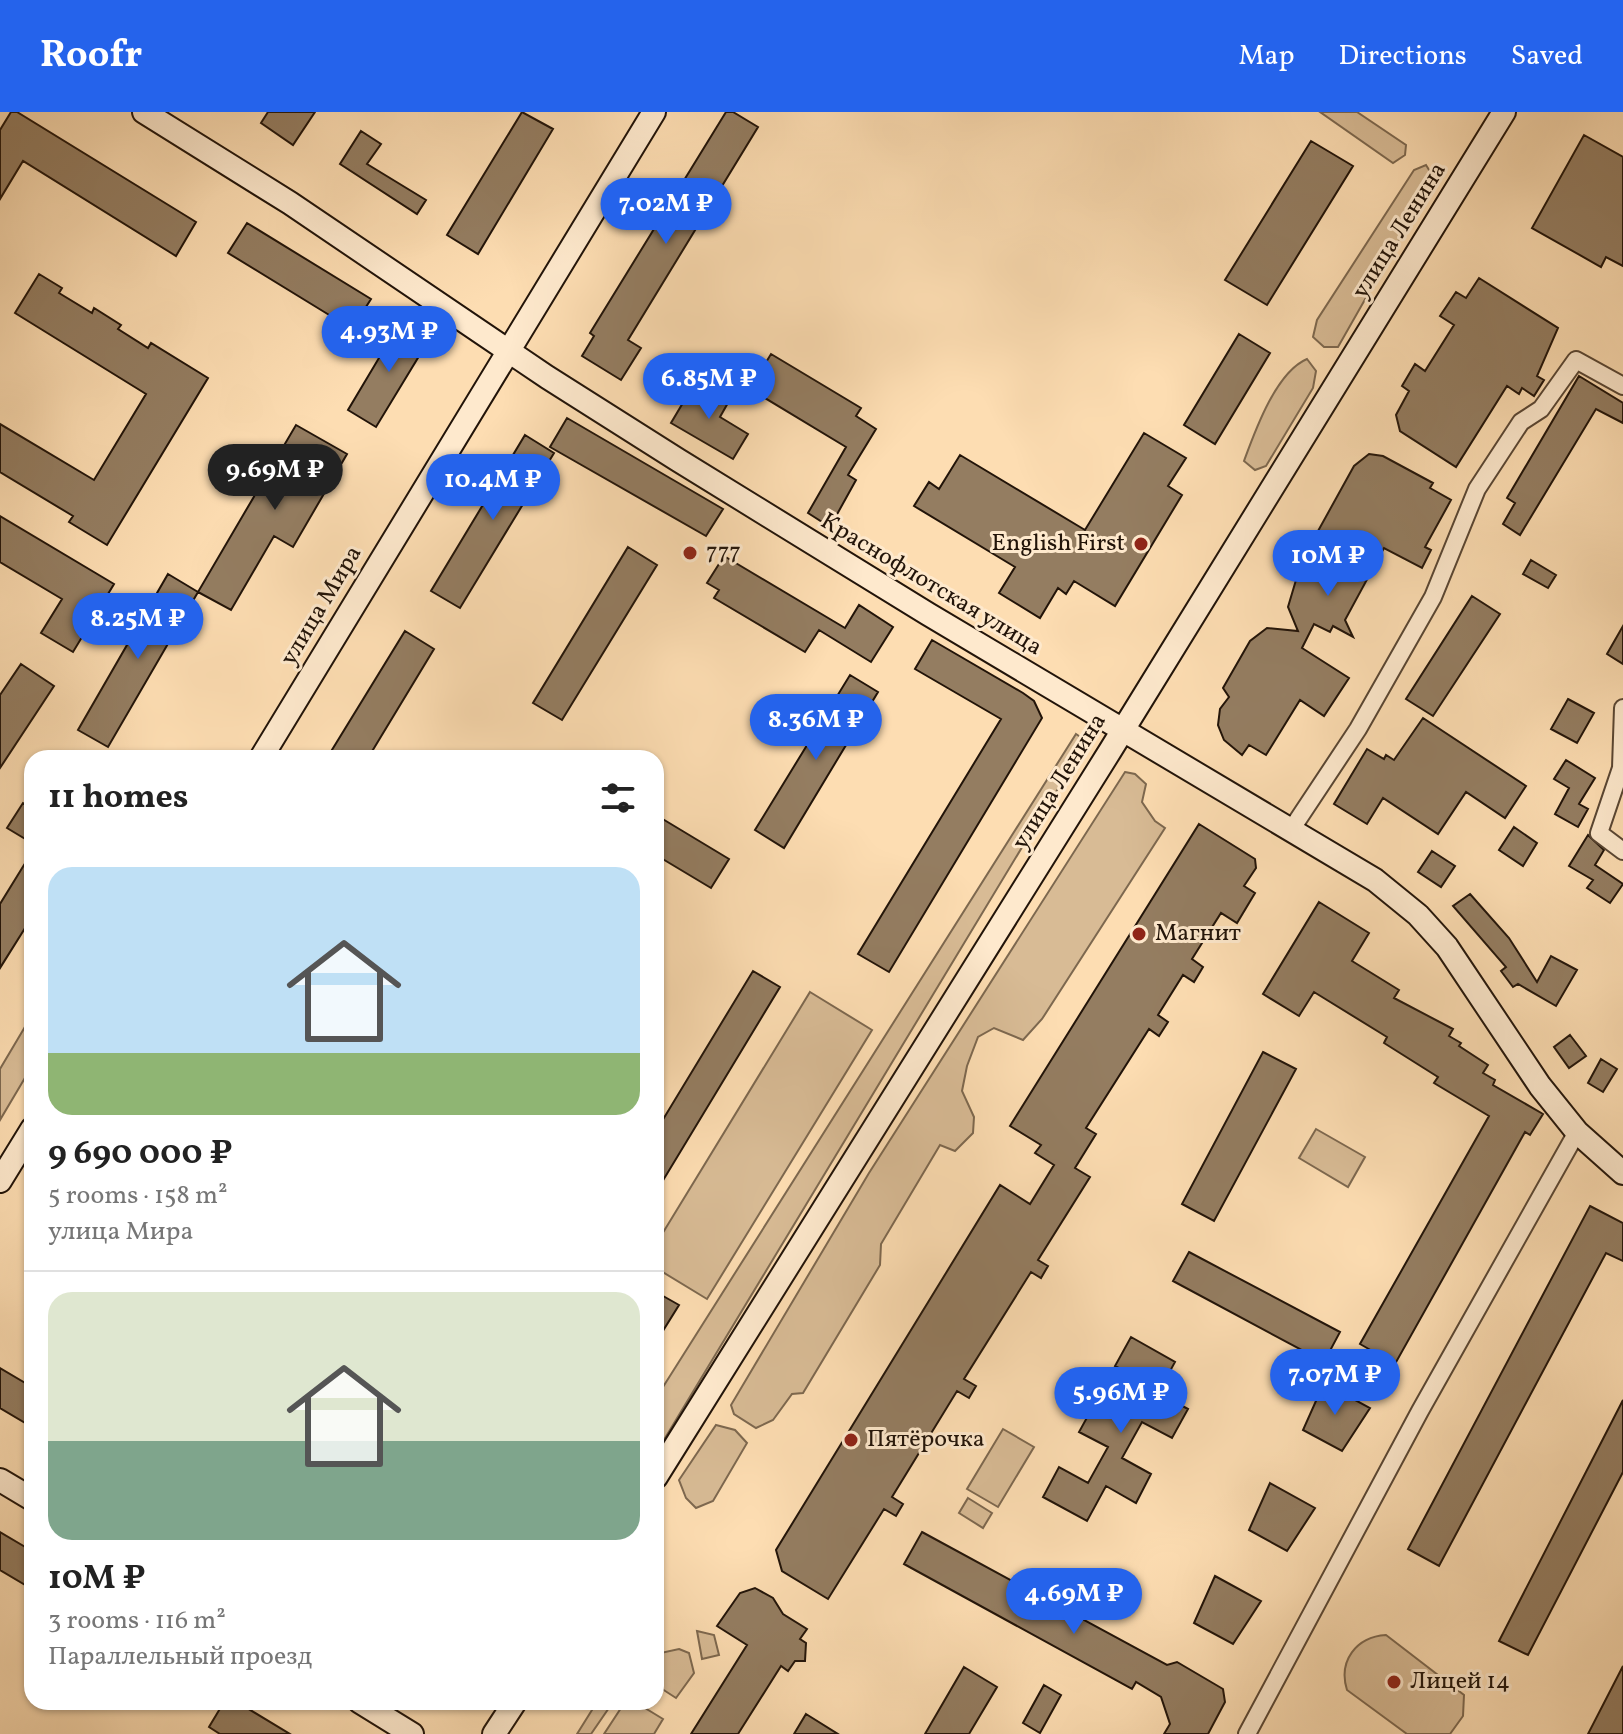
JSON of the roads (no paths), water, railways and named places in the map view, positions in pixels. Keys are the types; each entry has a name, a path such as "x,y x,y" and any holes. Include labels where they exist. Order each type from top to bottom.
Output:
{"main road":[{"name":"Краснофлотская улица","path":"144,112 290,203 509,351 826,552 1375,880 1418,915 1447,947 1540,1086 1577,1132 1623,1173"},
{"name":"улица Мира","path":"266,750 654,112"},
{"name":"улица Ленина","path":"664,1464 1123,731 1504,112"},
{"path":"0,1181 24,1142"},
{"path":"0,1480 24,1494"},
{"path":"373,1710 412,1734"},
{"path":"494,1734 510,1710"}],"street":[{"path":"1291,830 1358,729 1433,597 1477,489 1521,422 1541,409 1576,360 1623,386"},
{"path":"1623,708 1621,768 1599,833 1623,851"},
{"path":"1247,1734 1420,1411 1577,1132"}],"place":[{"name":"English First","path":"1141,544"},
{"name":"777","path":"690,553"},
{"name":"Магнит","path":"1139,934"},
{"name":"Пятёрочка","path":"851,1440"},
{"name":"Лицей 14","path":"1394,1682"}]}
